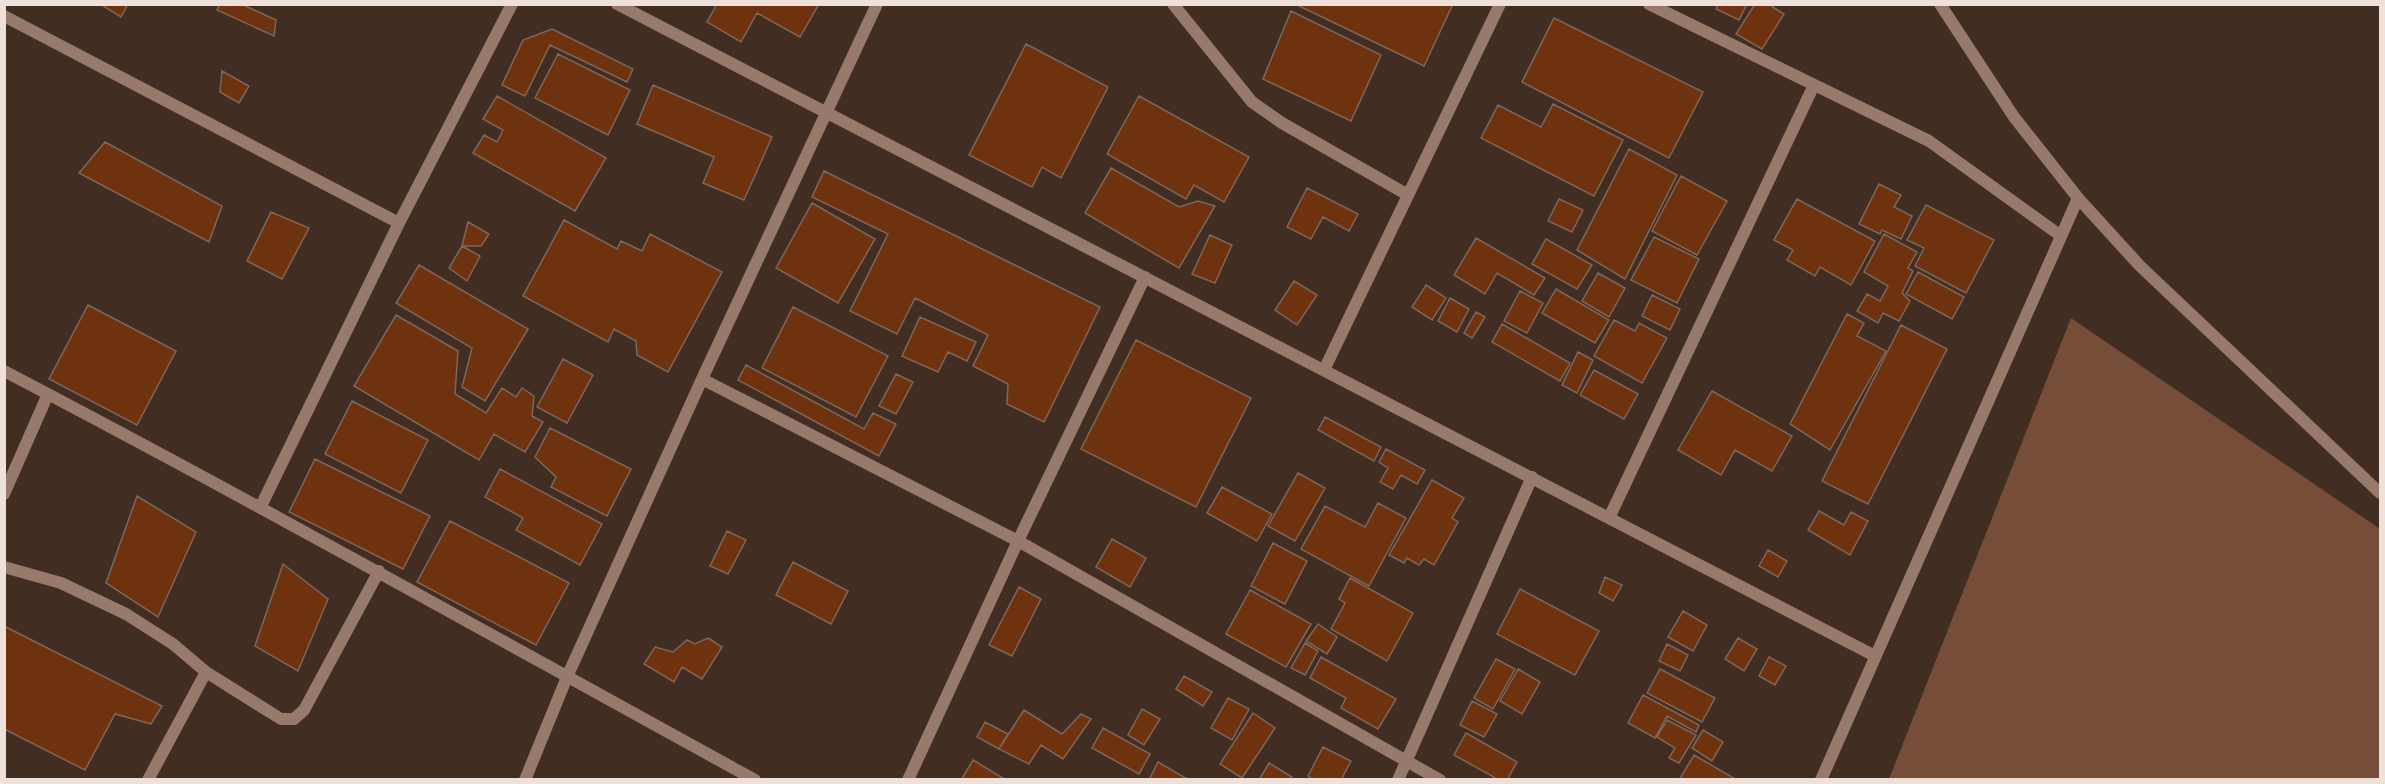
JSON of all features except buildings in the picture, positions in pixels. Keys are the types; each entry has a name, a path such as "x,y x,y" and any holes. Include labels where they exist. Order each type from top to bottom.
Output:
{"street":[{"path":"261,506 399,224 512,4"},
{"path":"617,4 1875,657"},
{"path":"525,780 567,677 702,379 877,4"},
{"path":"1173,4 1252,102 1282,123 1408,195"},
{"path":"1324,370 1500,4"},
{"path":"1649,4 1929,141 2061,236"},
{"path":"1940,4 2014,117 2078,198 2140,266 2380,493"},
{"path":"4,16 399,224"},
{"path":"1609,518 1814,85"},
{"path":"1821,780 2078,198"},
{"path":"908,780 1018,541 1145,277"},
{"path":"4,371 261,506 460,619 755,780"},
{"path":"702,379 1018,541 1440,780"},
{"path":"4,494 48,394"},
{"path":"1398,780 1532,477"},
{"path":"4,567 61,583 126,614 172,644 206,672 282,719 294,719 304,710 379,571"},
{"path":"148,780 206,672"}],"shaded area":[{"path":"2071,318 2380,529 2380,779 1889,779"}]}
